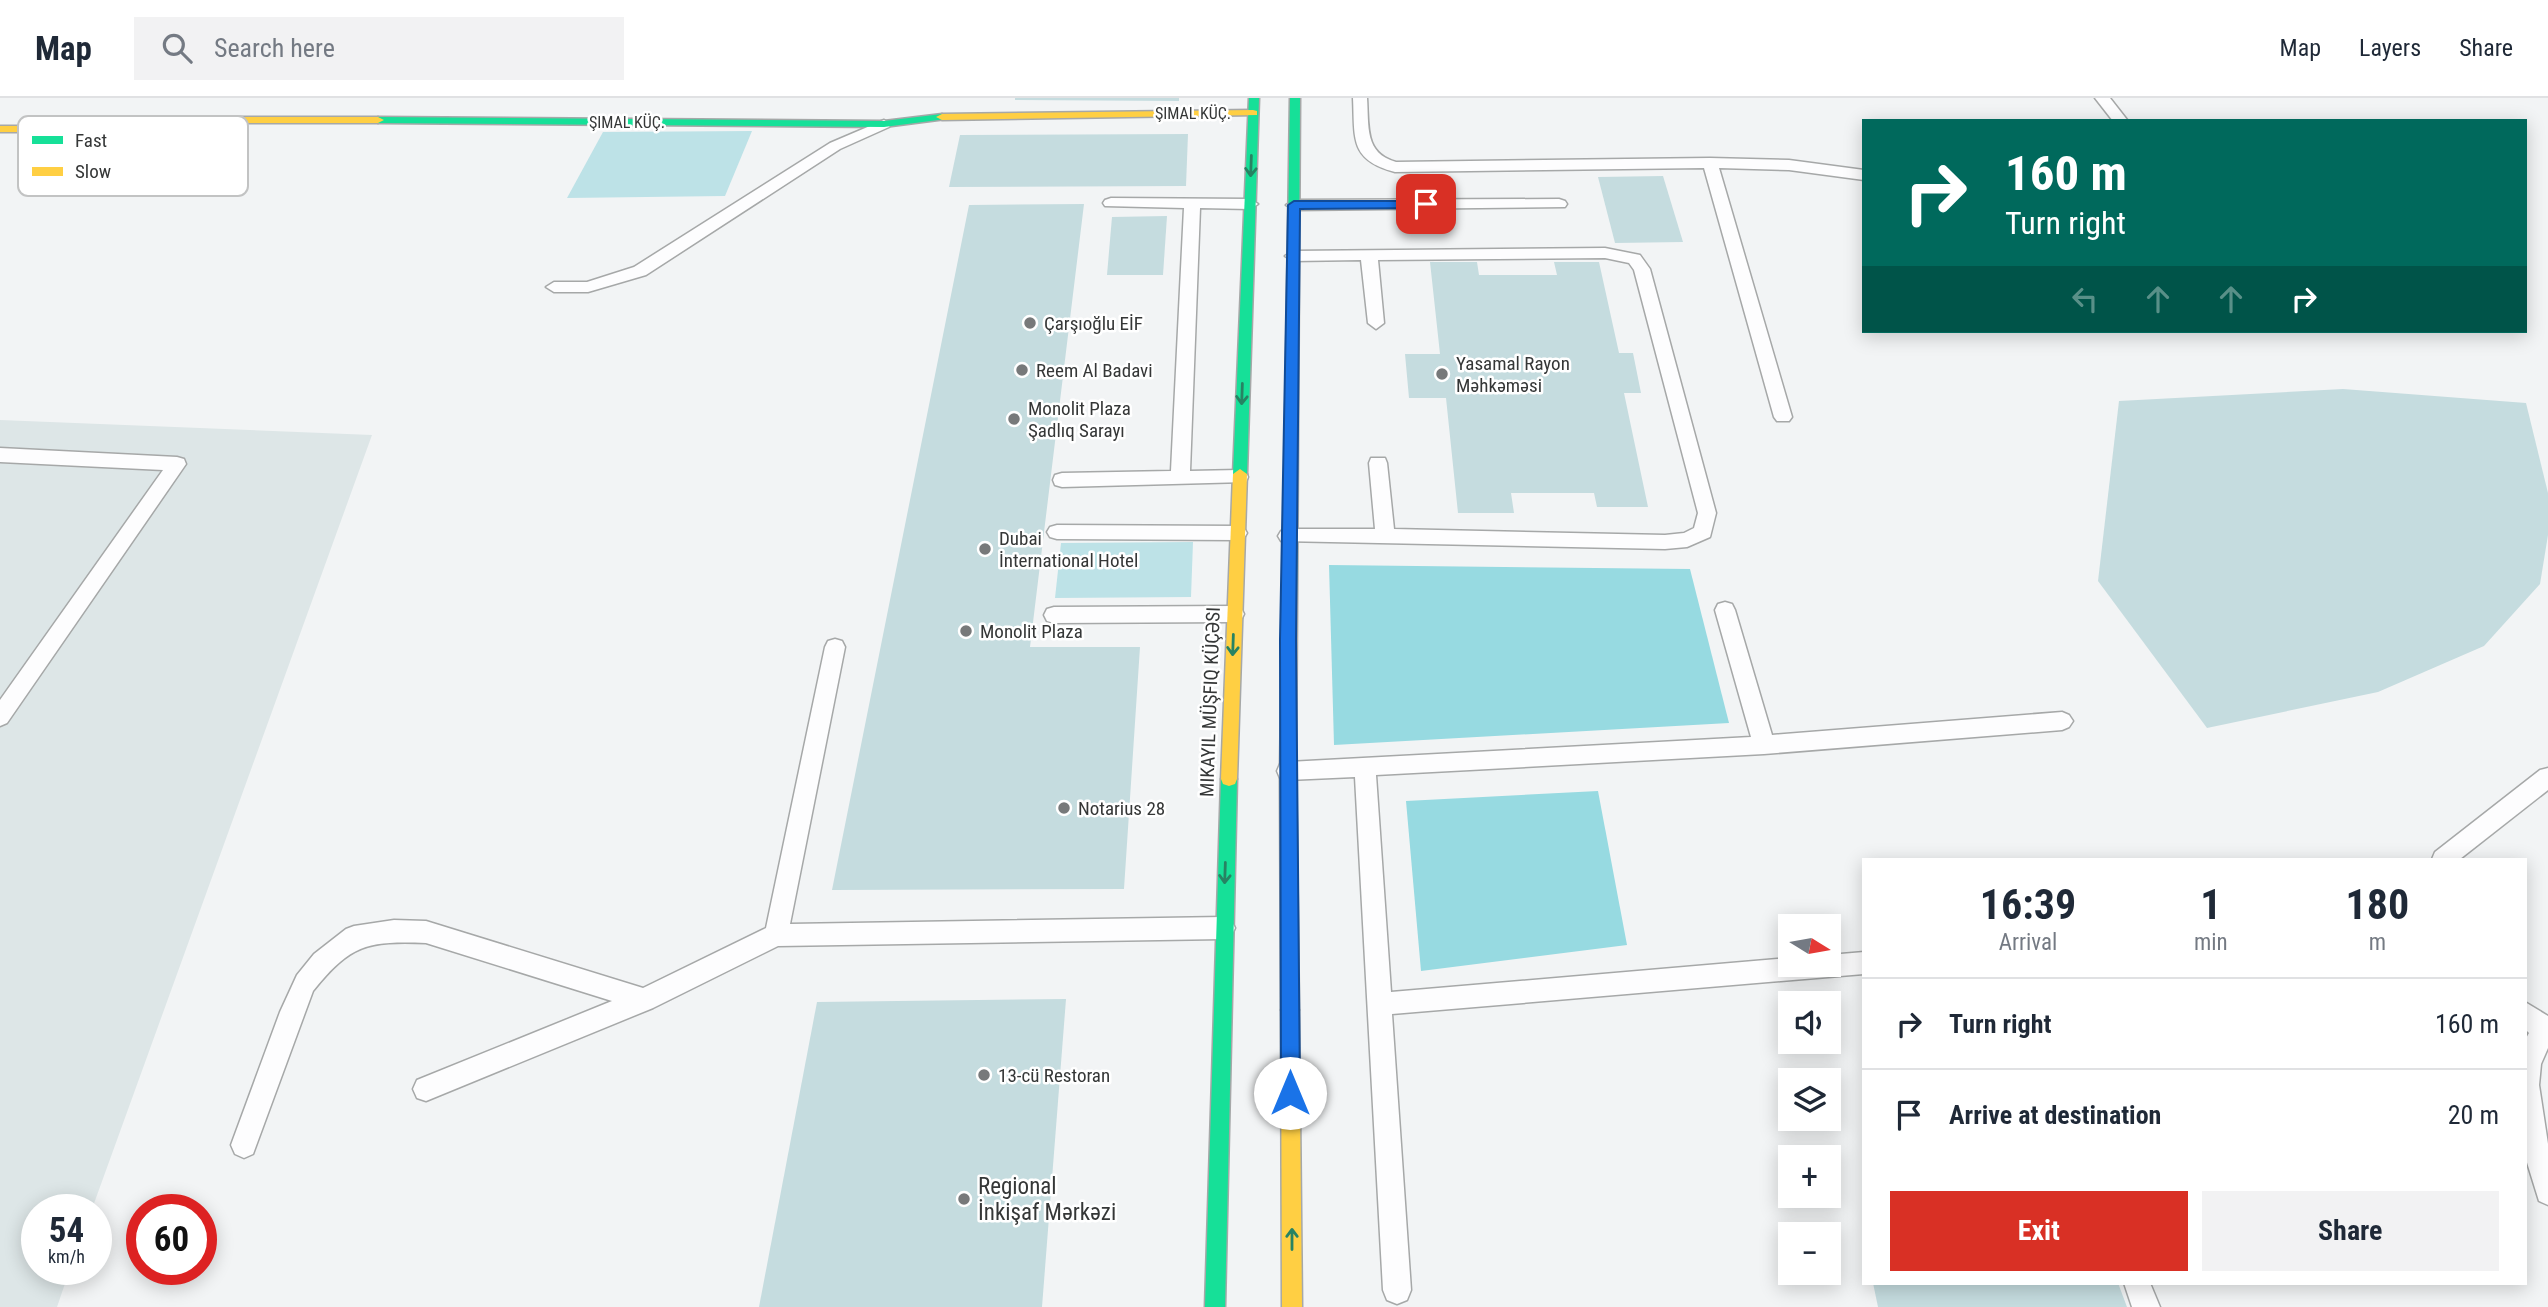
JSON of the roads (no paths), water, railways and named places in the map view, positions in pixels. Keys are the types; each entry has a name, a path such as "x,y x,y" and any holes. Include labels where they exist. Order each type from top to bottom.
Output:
{"main road":[{"path":"1292,1307 1288,771 1295,98"},
{"path":"1215,1307 1223,928 1253,106"},
{"name":"ŞIMAL KÜÇ.","path":"248,119 884,124 961,115 1253,106"},
{"name":"ŞIMAL KÜÇ.","path":"0,129 18,129"}],"lane":[{"path":"1360,98 1364,151 1375,163 1395,167 1710,163 1789,165 1862,175"},
{"path":"2102,98 2119,119"},
{"path":"554,288 589,286 640,271 835,146 884,124"},
{"path":"1710,163 1783,417"},
{"path":"1111,203 1250,204"},
{"path":"1180,478 1192,204"},
{"path":"1294,205 1559,204"},
{"path":"1289,536 1665,542 1687,540 1703,532 1707,513 1642,269 1634,260 1605,253 1293,256"},
{"path":"1369,255 1376,323"},
{"path":"0,455 177,464 0,716"},
{"path":"1378,463 1385,536"},
{"path":"1062,480 1240,477"},
{"path":"1057,532 1237,533"},
{"path":"1725,610 1764,745"},
{"path":"1054,615 1234,614"},
{"path":"776,935 835,647"},
{"path":"1288,771 1764,745 2062,721"},
{"path":"1366,767 1396,1290"},
{"path":"2444,858 2548,777"},
{"path":"426,1088 644,1000 776,935 1223,928"},
{"path":"243,1145 305,983 322,962 354,937 394,930 426,932 644,1000"},
{"path":"1379,1004 1862,963"},
{"path":"2527,1015 2546,1029 2528,1063 2528,1108 2548,1192"},
{"path":"2138,1285 2146,1307"}],"place":[{"name":"Çarşıoğlu EİF","path":"1030,323"},
{"name":"Reem Al Badavi","path":"1022,370"},
{"name":"Yasamal Rayon Məhkəməsi","path":"1442,374"},
{"name":"Monolit Plaza Şadlıq Sarayı","path":"1014,419"},
{"name":"Dubai İnternational Hotel","path":"985,549"},
{"name":"Monolit Plaza","path":"966,631"},
{"name":"Notarius 28","path":"1064,808"},
{"name":"13-cü Restoran","path":"984,1075"},
{"name":"Regional İnkişaf Mərkəzi","path":"964,1199"}]}
